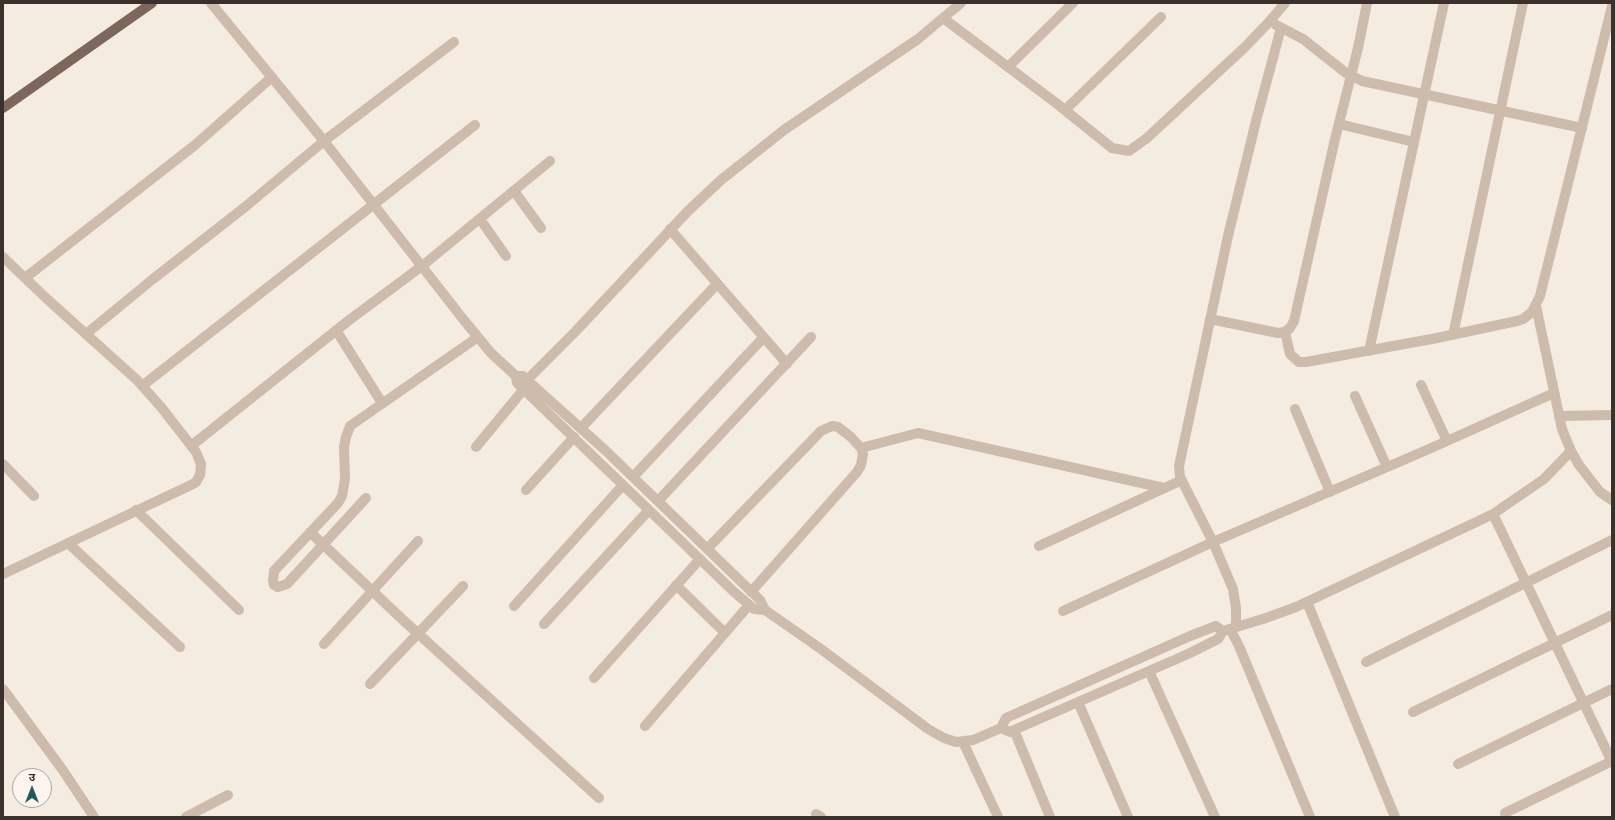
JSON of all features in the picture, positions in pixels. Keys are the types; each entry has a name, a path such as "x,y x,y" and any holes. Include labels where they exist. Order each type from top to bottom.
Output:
{"main road":[{"path":"3,108 152,3"}],"street":[{"path":"211,3 324,141 491,353 516,376 517,383 525,384 581,428 760,600 765,610 821,649 928,729 944,738 956,742 973,740 1001,728 1006,718 1190,636 1216,626 1230,629"},
{"path":"476,447 525,384 670,229 721,180 784,130 918,39 960,3"},
{"path":"1008,67 1073,3"},
{"path":"943,18 1065,110 1112,148 1129,150 1147,138 1269,22 1285,3"},
{"path":"1210,319 1268,331 1285,332 1290,328 1294,321 1367,3"},
{"path":"1369,351 1444,3"},
{"path":"1453,335 1523,3"},
{"path":"1285,332 1290,354 1299,362 1314,362 1453,335 1523,319 1532,312 1536,306 1544,281 1612,6"},
{"path":"1065,110 1161,18"},
{"path":"1269,22 1303,39 1351,77 1378,85 1582,128"},
{"path":"1281,28 1256,121 1210,319 1180,460 1179,471 1213,542 1233,589 1236,608 1230,629 1239,646 1310,817"},
{"path":"86,334 245,207 324,141 454,42"},
{"path":"25,278 195,145 272,77"},
{"path":"1339,124 1414,142"},
{"path":"142,386 475,125"},
{"path":"191,446 336,330 422,266 550,162"},
{"path":"514,191 541,228"},
{"path":"480,219 506,256"},
{"path":"670,229 786,364"},
{"path":"3,257 142,386 161,407 191,446 200,458 201,464 200,475 196,482 3,574"},
{"path":"581,428 717,284"},
{"path":"1536,306 1562,429 1571,451 1579,465 1600,492 1612,500"},
{"path":"336,330 382,403"},
{"path":"366,498 287,584 278,586 274,585 274,571 338,503 344,490 344,447 350,426 478,337"},
{"path":"658,501 811,337"},
{"path":"633,477 763,338"},
{"path":"525,384 574,438 733,591 754,609 765,610"},
{"path":"1421,385 1447,441"},
{"path":"1063,611 1213,542 1554,393"},
{"path":"1355,396 1387,467"},
{"path":"1295,409 1330,492"},
{"path":"1559,416 1612,415"},
{"path":"707,549 820,431 832,426 838,427 851,437 861,448 863,459 861,465 852,478 751,592"},
{"path":"861,448 918,433 1164,488"},
{"path":"526,490 574,438"},
{"path":"1001,728 1010,732 1150,671 1218,639 1230,629 1264,619 1306,602 1493,514 1544,479 1571,451"},
{"path":"3,464 34,496"},
{"path":"1039,546 1182,480"},
{"path":"514,606 624,485"},
{"path":"136,510 239,610"},
{"path":"544,624 649,510"},
{"path":"1493,514 1612,762 1505,813"},
{"path":"310,532 599,798"},
{"path":"1366,662 1612,540"},
{"path":"324,644 418,541"},
{"path":"68,543 180,647"},
{"path":"594,678 700,559"},
{"path":"676,585 725,633"},
{"path":"370,684 462,586"},
{"path":"1306,602 1395,817"},
{"path":"644,726 749,605"},
{"path":"1413,712 1612,615"},
{"path":"1150,671 1215,817"},
{"path":"3,689 62,768 94,817"},
{"path":"1458,764 1612,689"},
{"path":"1078,702 1128,817"},
{"path":"1014,730 1050,817"},
{"path":"963,742 997,817"},
{"path":"186,817 228,796"}]}
